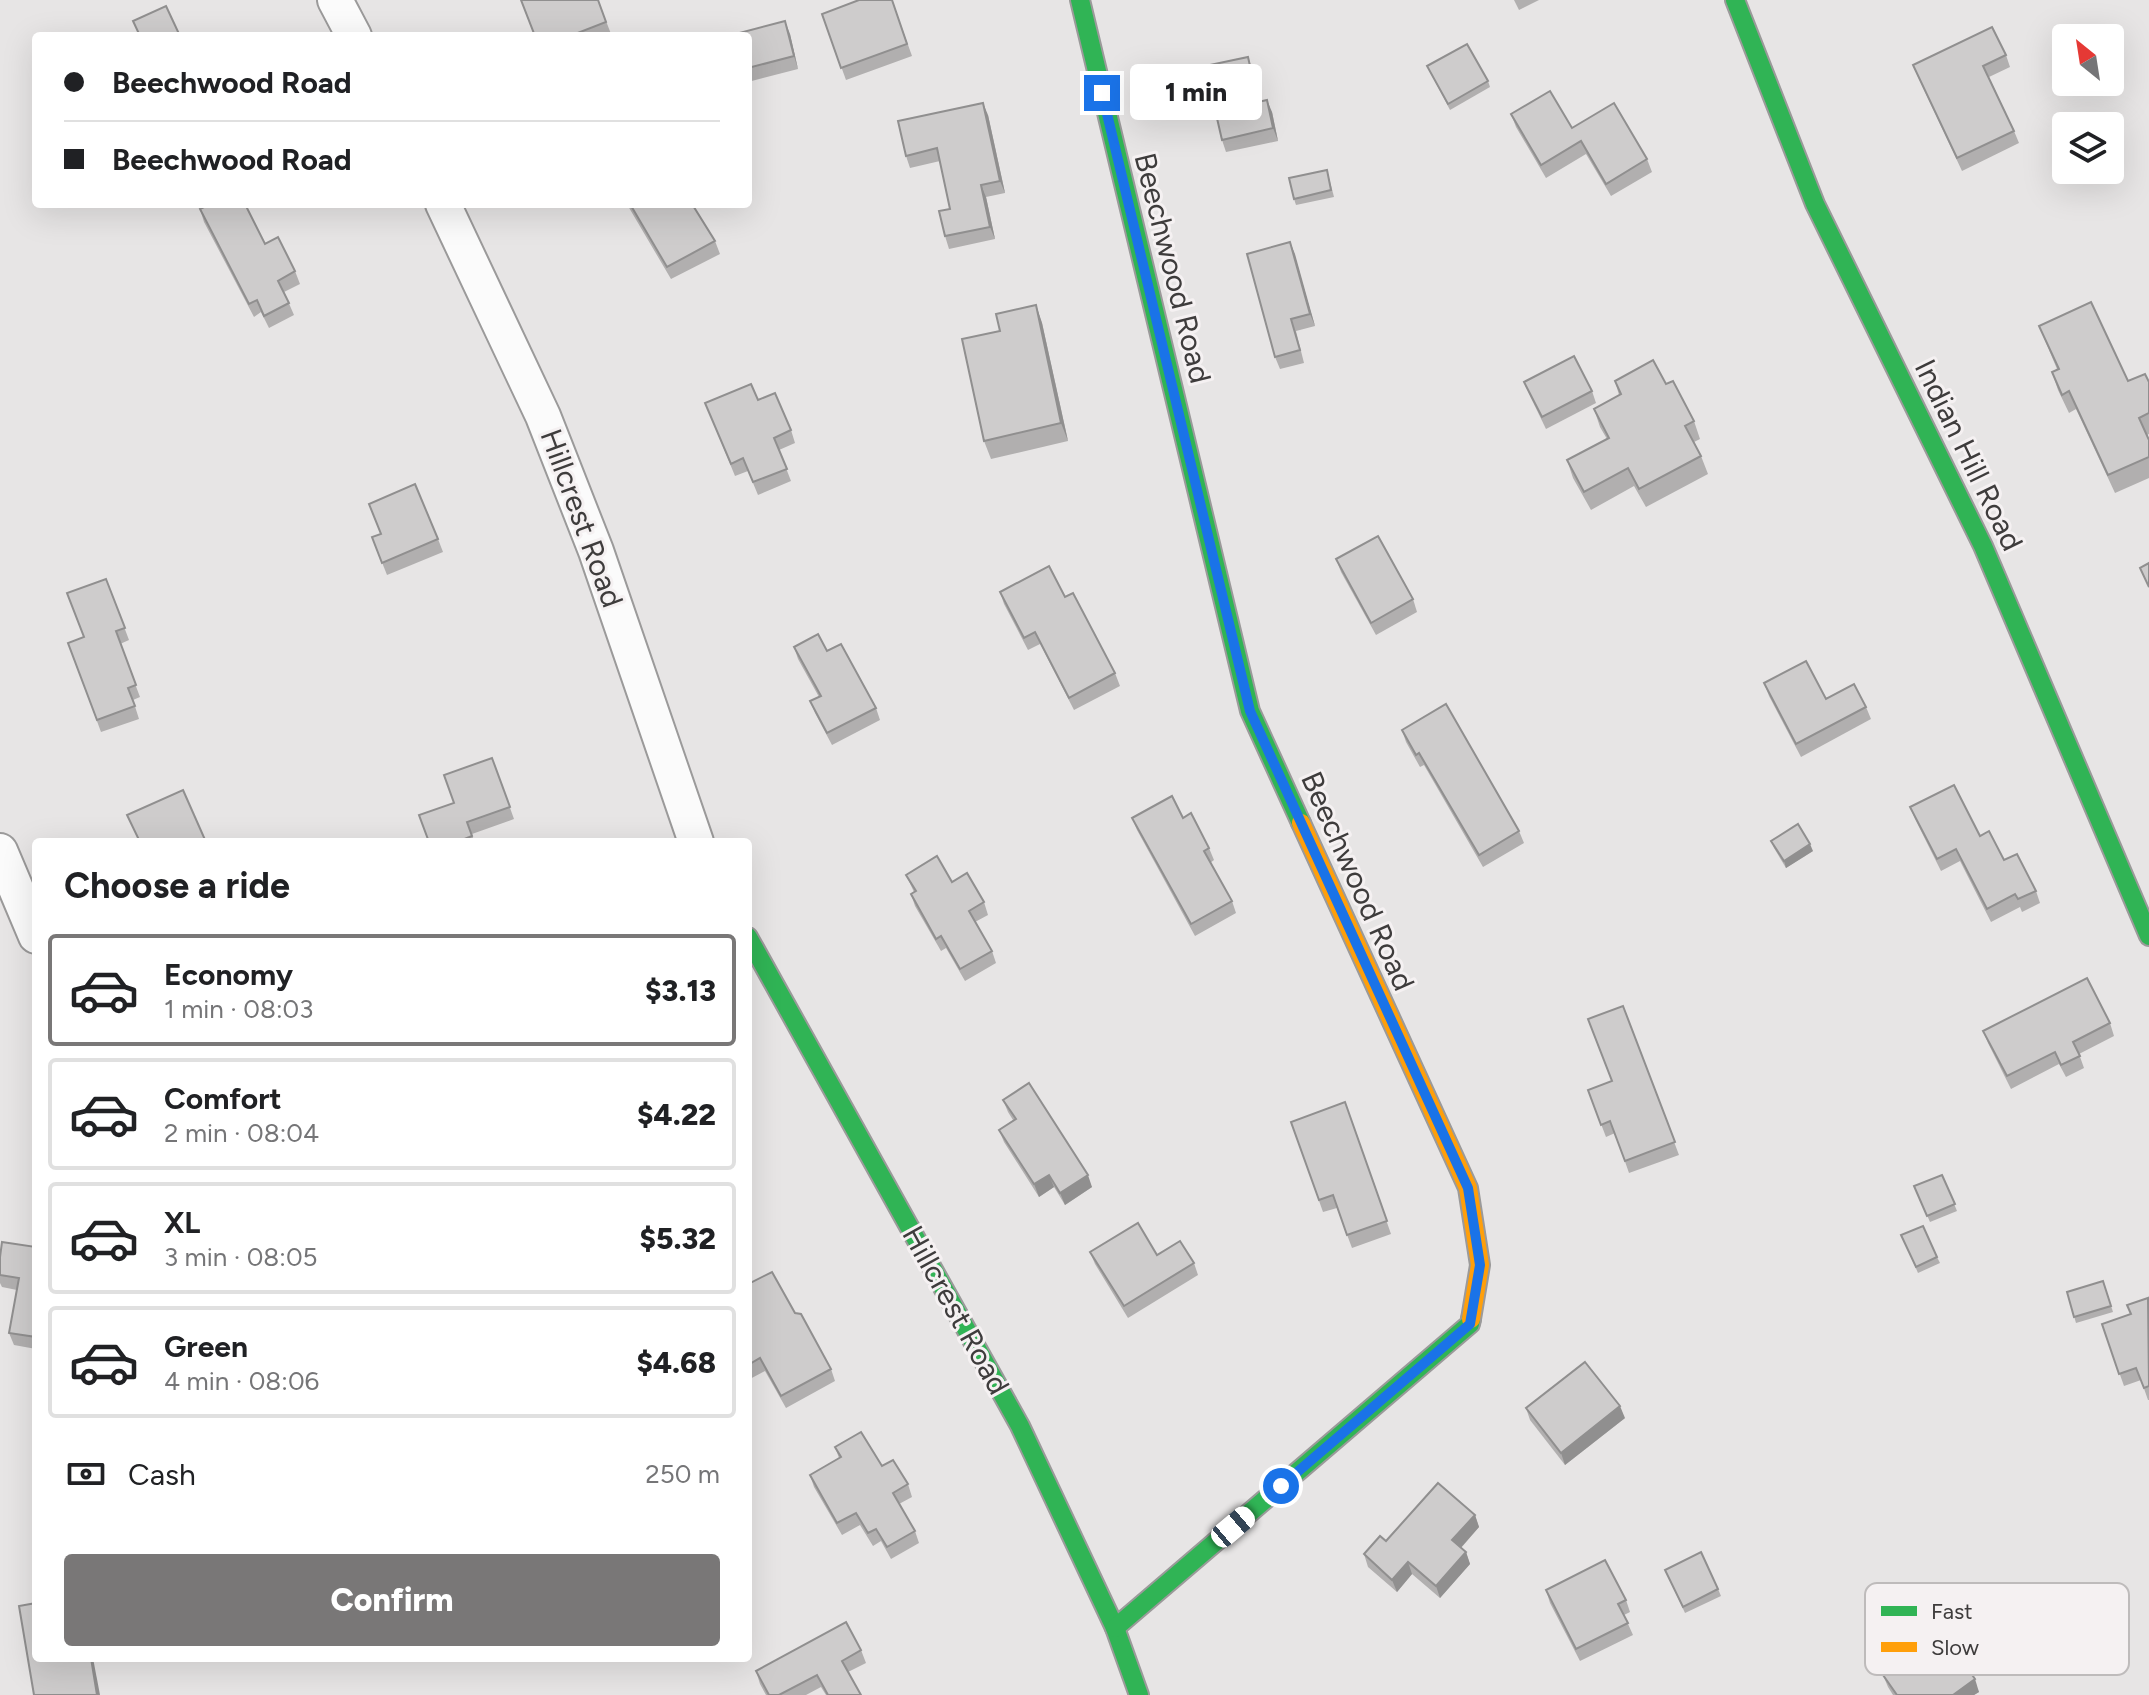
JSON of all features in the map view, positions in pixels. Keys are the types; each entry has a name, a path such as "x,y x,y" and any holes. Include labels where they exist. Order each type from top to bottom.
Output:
{"street":[{"path":"335,0 352,32"},
{"name":"Beechwood Road","path":"1080,0 1250,711 1468,1188 1480,1265 1470,1324 1115,1628"},
{"name":"Indian Hill Road","path":"1735,0 1815,204 1983,546 2149,936"},
{"name":"Hillcrest Road","path":"445,208 543,416 596,551 695,838"},
{"path":"0,851 32,927"},
{"name":"Hillcrest Road","path":"752,944 1020,1426 1115,1628 1139,1695"}],"building":[{"path":"521,0 598,0 606,22 580,32 533,32"},
{"path":"859,0 892,0 907,44 841,68 822,14"},
{"path":"166,6 178,32 138,32 133,21"},
{"path":"785,21 794,56 752,67 752,32 743,32"},
{"path":"1992,27 2006,55 1983,66 2014,131 1957,158 1913,65"},
{"path":"1467,44 1488,81 1448,104 1427,66"},
{"path":"1248,57 1258,102 1267,100 1273,128 1222,140 1205,66"},
{"path":"1550,91 1572,128 1614,103 1647,159 1606,184 1581,141 1541,165 1511,114"},
{"path":"983,103 1000,181 981,185 990,227 945,236 939,211 950,209 937,148 906,156 898,121"},
{"path":"1327,170 1331,190 1294,199 1289,178"},
{"path":"247,208 265,244 278,237 295,271 278,281 289,303 264,316 257,300 249,304 200,209"},
{"path":"632,208 694,208 715,241 667,267"},
{"path":"1290,242 1310,314 1291,319 1300,350 1275,357 1247,254"},
{"path":"2091,302 2128,381 2145,374 2149,382 2149,413 2139,418 2149,440 2149,457 2108,475 2069,391 2062,395 2052,372 2059,369 2039,326"},
{"path":"1036,305 1061,423 984,441 962,339 1000,331 996,314"},
{"path":"1574,356 1592,391 1542,417 1524,382"},
{"path":"1653,360 1666,384 1673,381 1694,421 1685,426 1701,456 1639,489 1628,468 1584,492 1567,460 1609,438 1594,409 1621,394 1615,381"},
{"path":"751,384 758,400 775,393 791,430 774,438 787,469 753,482 743,458 731,464 705,403"},
{"path":"415,484 438,539 382,563 372,537 381,534 369,504"},
{"path":"1378,536 1413,599 1371,623 1336,559"},
{"path":"2149,563 2149,587 2140,568"},
{"path":"1049,566 1065,597 1073,593 1115,673 1069,698 1035,632 1024,638 1000,592"},
{"path":"106,579 125,628 116,631 136,685 128,688 135,706 97,720 68,643 84,637 67,593"},
{"path":"818,634 827,651 841,644 876,708 827,733 810,701 821,696 794,647"},
{"path":"1806,661 1826,699 1854,684 1866,707 1796,744 1764,683"},
{"path":"1446,704 1519,831 1479,855 1419,753 1416,755 1402,730"},
{"path":"492,758 510,807 467,822 472,836 467,838 428,838 419,815 454,803 444,775"},
{"path":"1954,785 1980,836 1989,831 2004,860 2017,854 2036,891 2018,899 2015,894 1987,909 1956,849 1937,859 1910,807"},
{"path":"183,790 204,838 138,838 127,815"},
{"path":"1172,796 1183,818 1191,813 1209,848 1204,851 1232,901 1191,924 1132,818"},
{"path":"1798,824 1810,844 1784,861 1771,841"},
{"path":"937,856 952,882 967,873 984,902 969,911 992,951 960,969 941,936 936,939 911,894 916,891 906,875"},
{"path":"2087,978 2110,1023 2073,1042 2080,1056 2061,1065 2055,1052 2007,1076 1983,1031"},
{"path":"1623,1006 1675,1142 1625,1161 1610,1121 1601,1125 1588,1090 1612,1081 1588,1019"},
{"path":"1029,1083 1088,1175 1060,1193 1049,1175 1034,1184 999,1130 1016,1119 1003,1100"},
{"path":"1345,1102 1387,1221 1347,1235 1333,1195 1319,1200 1291,1122"},
{"path":"1942,1175 1955,1204 1927,1216 1914,1186"},
{"path":"1138,1223 1157,1255 1180,1241 1194,1263 1124,1306 1090,1252"},
{"path":"1923,1226 1937,1257 1916,1267 1901,1235"},
{"path":"2,1242 32,1246 32,1336 9,1333 19,1278 0,1275"},
{"path":"772,1272 795,1313 801,1314 831,1369 781,1396 760,1358 752,1363 752,1282"},
{"path":"2103,1281 2111,1306 2074,1317 2067,1292"},
{"path":"2148,1298 2149,1386 2144,1388 2136,1368 2119,1374 2102,1324 2131,1314 2127,1305"},
{"path":"1585,1362 1620,1406 1561,1453 1526,1408"},
{"path":"861,1432 882,1466 893,1460 908,1484 893,1493 915,1531 887,1547 876,1529 868,1533 856,1513 837,1523 810,1475 841,1457 835,1447"},
{"path":"1438,1483 1475,1515 1452,1540 1466,1552 1436,1586 1408,1562 1392,1580 1364,1554 1380,1536 1386,1541"},
{"path":"1701,1552 1718,1589 1683,1607 1665,1570"},
{"path":"1605,1560 1626,1600 1618,1604 1628,1623 1576,1649 1546,1590"},
{"path":"32,1604 32,1662 92,1662 97,1695 34,1695 19,1606"},
{"path":"846,1622 861,1650 842,1661 861,1695 828,1695 817,1675 779,1695 769,1695 756,1671"},
{"path":"1883,1675 1972,1675 1975,1679 1953,1695 1897,1695"}],"traffic: fast":[{"path":"1080,0 1250,711 1301,823"},
{"path":"1735,0 1815,204 1983,546 2149,936"},
{"path":"752,944 1020,1426 1115,1628 1139,1695"},
{"path":"1115,1628 1470,1324 1471,1319"}],"traffic: slow":[{"path":"1301,823 1468,1188 1480,1265 1471,1319"}],"route":[{"path":"1102,93 1250,711 1468,1188 1480,1265 1470,1324 1281,1486"}]}
